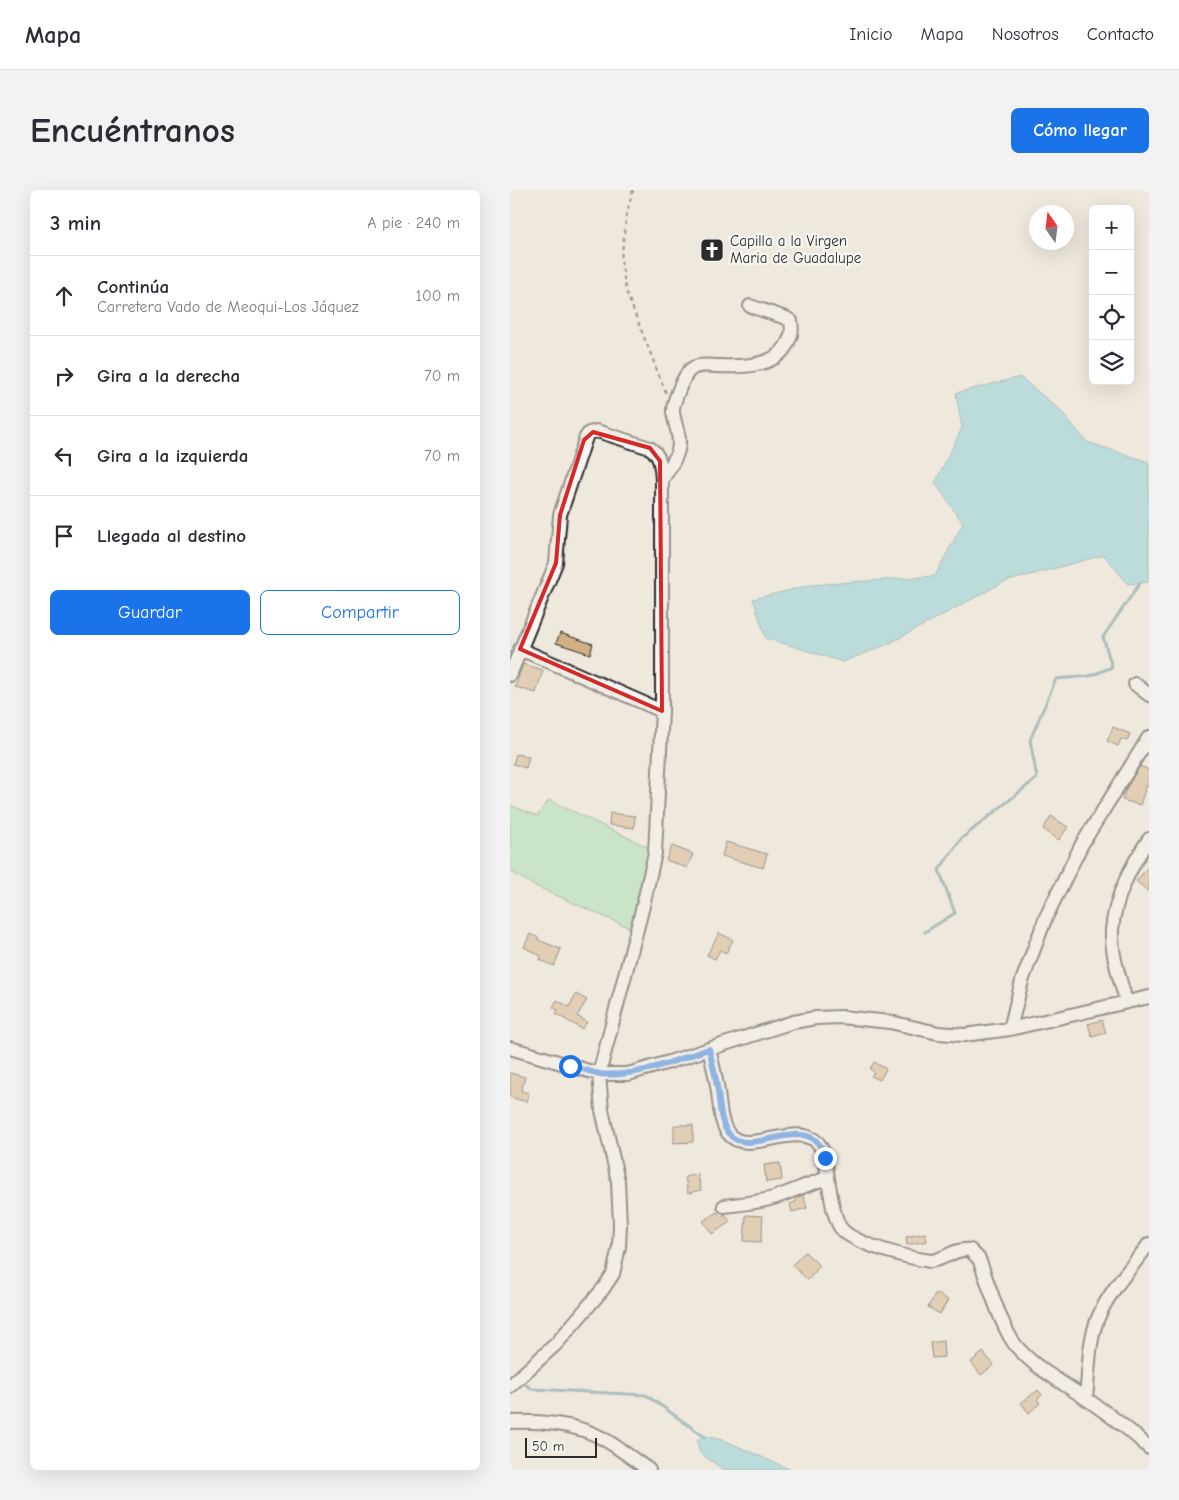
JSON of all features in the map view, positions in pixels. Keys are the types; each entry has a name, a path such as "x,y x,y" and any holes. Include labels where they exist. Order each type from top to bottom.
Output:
{"street":[{"path":"662,480 679,448 678,434 672,410 686,374 691,368 700,366 734,367 764,362 782,353 792,336 791,321 750,306"},
{"path":"510,675 556,563 560,515 586,437 589,433 597,431 650,448 656,452 660,461 662,480 662,711 655,853 599,1074 602,1110 618,1189 619,1247 613,1274 603,1289 557,1343 510,1386"},
{"path":"520,649 662,711"},
{"path":"1135,684 1149,695"},
{"path":"1010,1029 1022,981 1046,917 1082,844 1149,737"},
{"path":"1126,1001 1114,952 1112,931 1121,892 1131,868 1149,838"},
{"path":"510,1048 599,1074 621,1074 640,1071 793,1022 816,1018 841,1017 890,1022 938,1033 964,1035 1010,1029 1149,997"},
{"path":"709,1049 722,1118 728,1132 734,1139 744,1142 799,1135 811,1138 818,1144 825,1158 835,1214 840,1226 853,1239 882,1249 930,1261 938,1261 951,1253 963,1249 970,1250 976,1254 1008,1332 1017,1347 1051,1376 1086,1398 1138,1436 1149,1448"},
{"path":"724,1206 768,1200 806,1184 828,1178"},
{"path":"1086,1398 1093,1335 1098,1319 1104,1305 1149,1244"},
{"path":"510,1422 553,1423 584,1430 615,1447 649,1470"}],"path":[{"path":"633,190 621,259 626,291 666,393"}],"highlighted area":[{"path":"593,432 650,448 660,461 662,711 520,649 556,563 560,515 584,440"}],"green space":[{"path":"549,800 650,848 632,929 531,884 510,871 510,805 537,816"}],"water":[{"path":"1020,377 1059,409 1087,442 1149,462 1149,582 1128,584 1104,555 1004,582 890,643 843,662 766,638 753,599 811,585 935,576 963,523 935,483 962,428 956,393"},
{"path":"702,1435 726,1441 791,1470 724,1470 700,1453 697,1441"}],"building":[{"path":"560,633 593,644 590,654 556,643"},
{"path":"523,664 543,670 536,693 515,687"},
{"path":"1113,727 1130,734 1127,741 1121,739 1118,746 1107,741"},
{"path":"516,754 529,757 526,768 513,764"},
{"path":"1140,766 1149,770 1149,787 1146,786 1140,805 1122,800 1126,789"},
{"path":"610,813 635,816 634,828 609,825"},
{"path":"1051,816 1068,827 1059,840 1043,829"},
{"path":"726,842 767,854 763,868 722,856"},
{"path":"672,846 693,854 687,868 666,860"},
{"path":"1149,866 1149,892 1136,881"},
{"path":"719,933 733,940 726,953 720,950 715,959 707,955"},
{"path":"530,934 539,938 538,940 561,949 554,966 540,960 541,956 524,947"},
{"path":"576,994 587,1000 577,1016 587,1022 582,1029 556,1014 558,1010 553,1007 557,1000 569,1007"},
{"path":"1102,1020 1106,1033 1092,1037 1088,1024"},
{"path":"874,1062 886,1069 880,1080 871,1076 874,1072 870,1069"},
{"path":"510,1073 525,1077 521,1091 529,1093 527,1102 510,1097"},
{"path":"674,1125 693,1125 693,1142 674,1143"},
{"path":"780,1163 782,1180 766,1182 764,1165"},
{"path":"698,1174 701,1190 688,1193 685,1177"},
{"path":"803,1195 807,1208 792,1212 790,1204 796,1202 795,1199"},
{"path":"717,1212 721,1217 725,1214 730,1222 712,1234 703,1221"},
{"path":"746,1215 763,1216 761,1242 744,1241"},
{"path":"925,1233 927,1241 907,1245 906,1237"},
{"path":"805,1252 820,1266 808,1280 792,1265"},
{"path":"936,1293 948,1300 940,1314 928,1307"},
{"path":"943,1341 944,1357 932,1358 930,1343"},
{"path":"983,1352 994,1365 981,1375 971,1362"},
{"path":"1038,1390 1042,1395 1037,1400 1040,1403 1029,1413 1021,1403"}],"waterway":[{"path":"925,932 955,913 939,870 961,839 1037,778 1030,740 1056,679 1090,676 1112,667 1103,637 1140,583"},
{"path":"520,1381 532,1389 646,1395 705,1437"}],"place":[{"name":"Capilla a la Virgen Maria de Guadalupe","path":"712,250"}],"route":[{"path":"570,1066 599,1074 628,1074 709,1049 722,1118 728,1132 734,1139 744,1142 799,1135 811,1138 818,1144 825,1158"}]}
